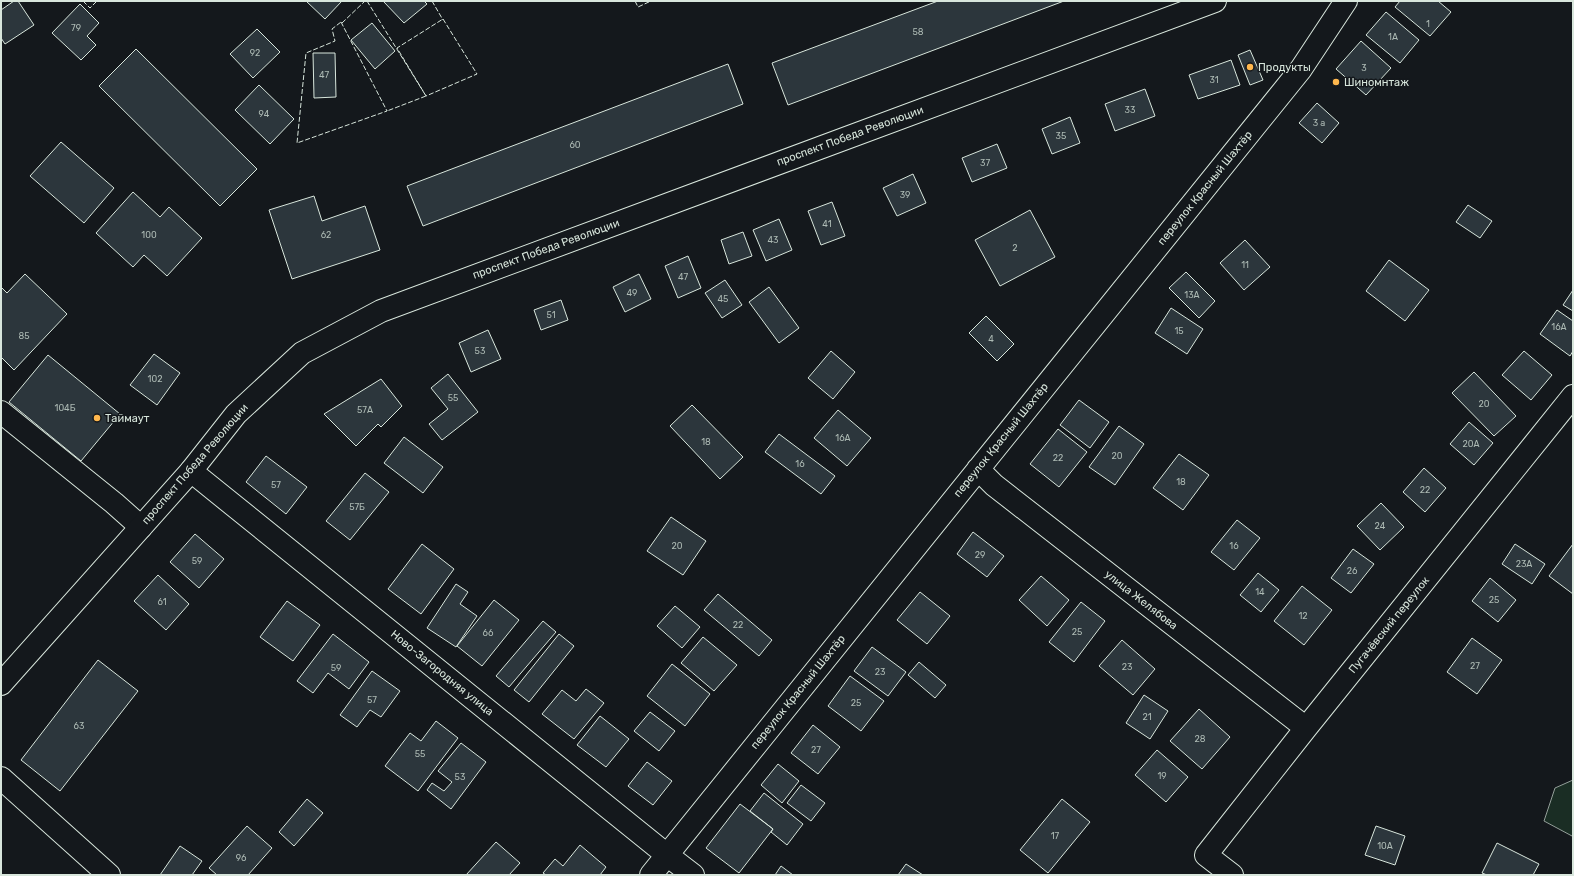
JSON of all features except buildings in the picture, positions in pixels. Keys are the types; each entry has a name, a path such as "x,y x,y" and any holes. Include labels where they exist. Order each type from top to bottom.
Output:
{"street":[{"name":"проспект Победа Революции","path":"1,684 191,471 236,414 302,353 381,311 1215,1"},
{"name":"переулок Красный Шахтёр","path":"651,875 1301,69 1346,1"},
{"name":"Пугачёвский переулок","path":"1232,875 1206,855 1306,728 1573,396"},
{"path":"1,412 114,503 141,527"},
{"name":"улица Желябова","path":"978,469 994,485 1306,728"},
{"name":"Ново-Загородняя улица","path":"191,471 693,875"},
{"path":"1,778 109,875"}],"green space":[{"path":"1573,780 1572,836 1544,821 1555,788"}],"fence":[{"path":"83,1 90,8 97,1"},
{"path":"342,23 365,1"},
{"path":"367,1 426,96 387,110"},
{"path":"432,1 443,20"},
{"path":"635,1 638,7 651,1"},
{"path":"443,19 477,74 426,96 397,48 443,19"},
{"path":"341,22 387,111 297,143 306,53 335,41 332,29 341,22"}],"place":[{"name":"Продукты","path":"1250,67"},
{"name":"Шиномнтаж","path":"1336,82"},
{"name":"Таймаут","path":"97,418"}]}
